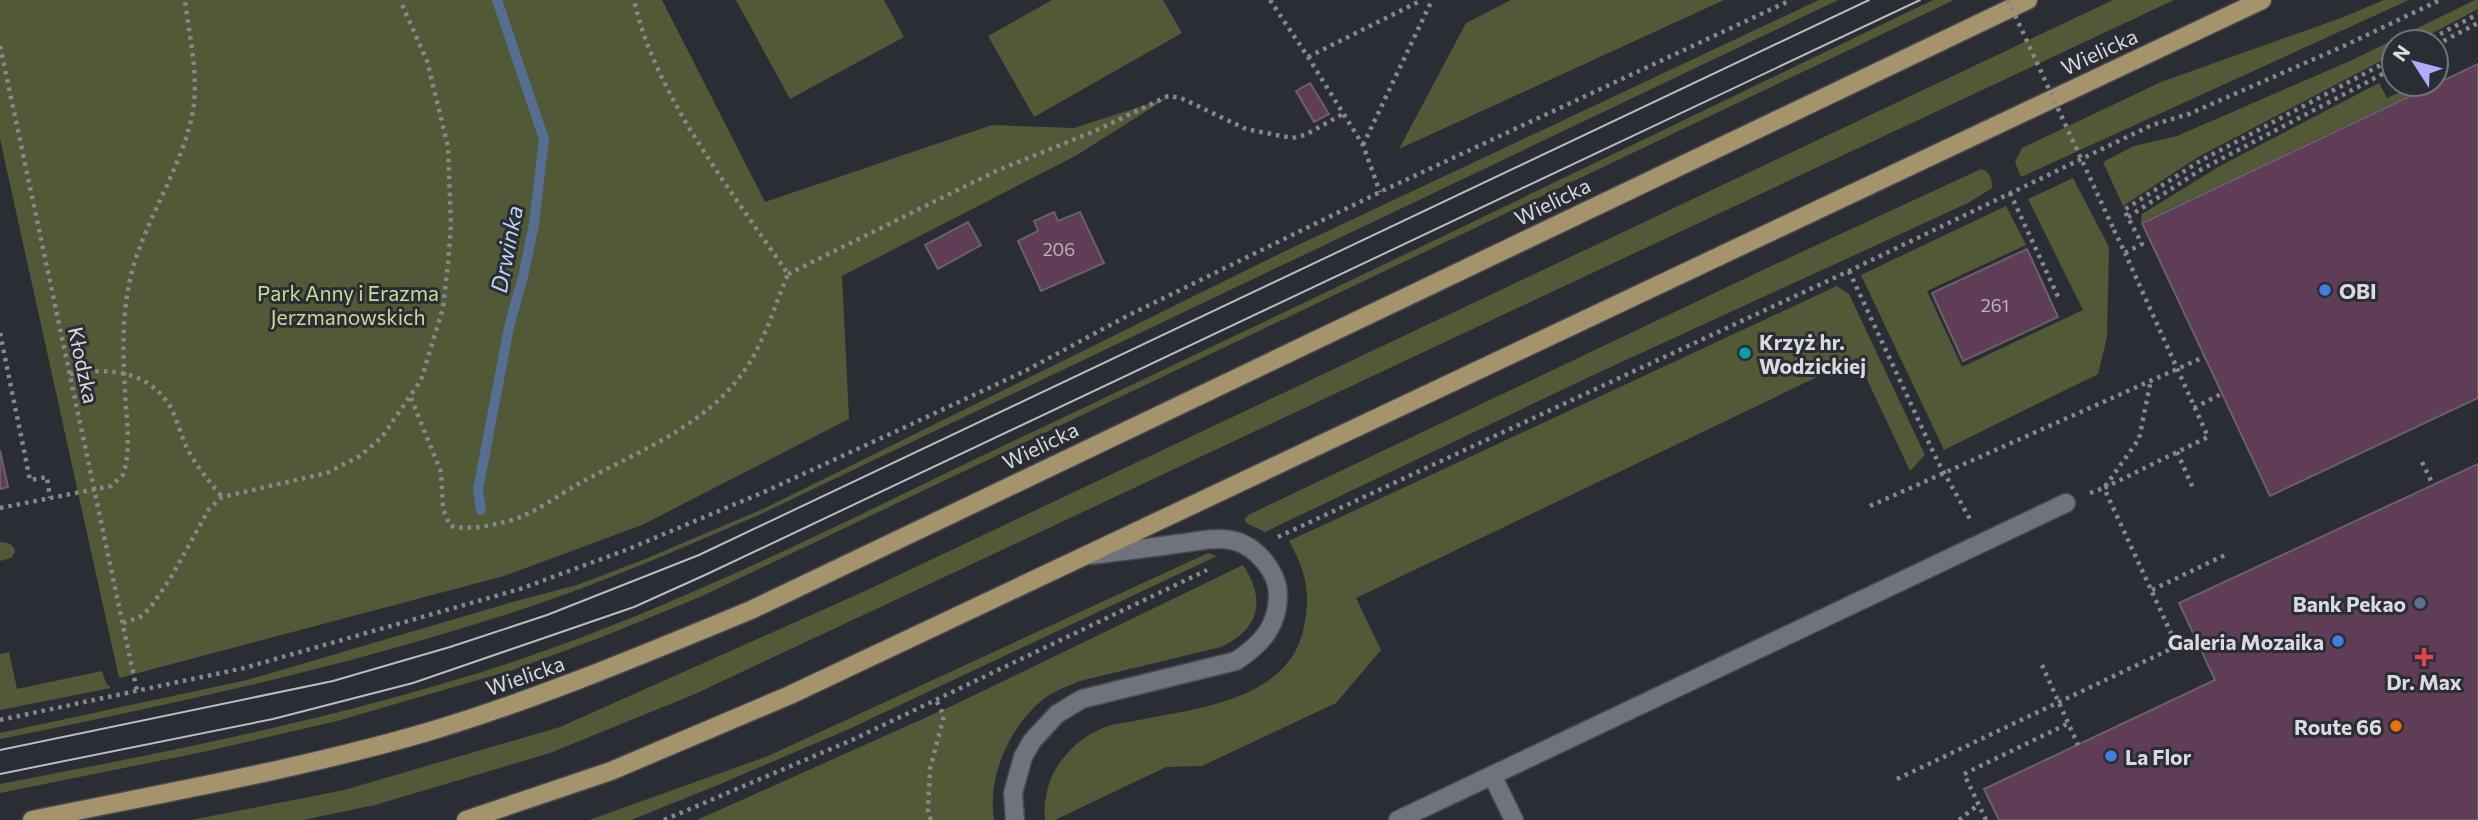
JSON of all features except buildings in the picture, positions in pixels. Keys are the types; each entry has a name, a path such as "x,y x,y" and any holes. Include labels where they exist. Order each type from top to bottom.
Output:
{"main road":[{"name":"Wielicka","path":"32,820 285,768 425,733 566,685 751,610 2028,0"},
{"name":"Wielicka","path":"466,820 611,771 790,695 2262,0"}],"lane":[{"path":"1398,820 2066,503"},
{"path":"1015,820 1013,793 1023,758 1032,741 1057,714 1082,699 1236,662 1255,648 1269,631 1274,619 1278,596 1274,576 1251,549 1237,541 1212,540 1083,556"},
{"path":"1492,775 1514,820"}],"path":[{"path":"0,508 94,489 119,481 127,465 124,373 127,291 136,256 169,180 193,112 195,83 185,0"},
{"path":"123,623 141,617 150,608 170,579 209,509 222,497 327,473 360,456 382,437 421,380 443,308 451,225 447,147 427,61 400,0"},
{"path":"634,0 653,57 670,92 700,144 788,274"},
{"path":"1270,0 1363,145 1380,192"},
{"path":"1308,57 1422,0"},
{"path":"1363,145 1432,0"},
{"path":"0,720 244,668 520,589 626,551 764,492 1012,377 1127,316 1380,192 1791,0"},
{"path":"2008,0 2208,438 2104,488 2066,503"},
{"path":"664,820 852,740 1251,549 1849,271 2152,125 2201,109 2346,45 2437,1"},
{"path":"2450,29 2478,14"},
{"path":"2450,38 2478,23"},
{"name":"Kłodzka","path":"0,46 137,691"},
{"path":"2125,253 2142,244 2124,210 2200,161 2380,65"},
{"path":"2129,217 2202,169 2380,75"},
{"path":"411,398 441,472 443,509 450,526 470,529 515,519 664,438 716,402 734,385 753,358 788,274 996,171 1095,131 1168,96 1181,98 1246,129 1292,138 1304,135 1343,114"},
{"path":"2010,193 2060,301"},
{"path":"1849,271 1944,473 1983,542"},
{"path":"0,333 30,481 47,477 50,498"},
{"path":"1870,506 2204,357"},
{"path":"70,374 112,369 151,387 168,403 195,463 222,497"},
{"path":"2104,488 2140,439 2152,379"},
{"path":"2194,408 2221,394"},
{"path":"2177,452 2193,488"},
{"path":"2422,463 2433,485"},
{"path":"1896,779 2178,646 2104,488"},
{"path":"2152,590 2225,555"},
{"path":"2042,665 2078,745"},
{"path":"931,820 928,812 930,769 943,716 936,700"},
{"path":"1986,820 1964,774 2069,723"},
{"path":"1959,820 1979,805"}],"green space":[{"name":"Park Anny i Erazma Jerzmanowskich","path":"0,0 662,0 765,202 992,125 1074,128 1167,98 1077,155 842,276 849,419 642,525 504,576 119,678 0,139"},
{"path":"736,0 884,0 904,37 790,99"},
{"path":"1052,0 1163,0 1182,33 1034,117 988,36"},
{"path":"1511,0 1724,0 1399,149 1466,23"},
{"path":"1819,0 1838,0 761,514 642,565 520,610 392,649 197,698 0,739 0,733 247,680 577,585 645,559 763,509 1279,254"},
{"path":"1933,0 1954,0 700,597 513,670 337,721 208,751 0,793 0,784 194,745 386,700 512,662 647,612 780,553"},
{"path":"2113,0 2174,0 695,694 550,753 375,805 303,820 191,820 344,790 560,727 865,591"},
{"path":"2384,0 2409,0 2021,177 2015,162 2022,148 2161,82"},
{"path":"2478,0 2478,9 2442,28 2418,28"},
{"path":"2380,46 2380,61 2198,157 2123,206 2103,162 2134,146 2177,136"},
{"path":"2379,83 2380,98 2404,98 2141,222 2142,214 2220,166"},
{"path":"1981,169 1990,176 1992,188 1968,203 1589,377 1265,532 1246,523 1248,515"},
{"path":"2073,178 2109,247 2107,337 2098,374 1944,450 1861,275 2006,206 2026,245 1927,291 1962,367 2083,310 2028,199"},
{"path":"1837,286 1849,294 1925,455 1910,471 1857,358 1356,598 1381,650 1336,703 1202,766 1166,767 1055,820 1045,820 1046,796 1053,774 1062,759 1087,736 1110,726 1236,697 1280,672 1295,652 1304,627 1307,603 1306,582 1289,541"},
{"path":"0,542 13,547 15,552 11,558 0,561"},
{"path":"1208,553 1217,556 849,729 631,820 589,820 768,756"},
{"path":"1243,565 1255,590 1255,612 1244,632 1234,640 1221,647 1080,681 1049,695 1032,709 1012,737 998,769 994,786 994,820 697,820 956,704"},
{"path":"9,652 17,689 102,671 111,688 0,710 0,654"}],"waterway":[{"name":"Drwinka","path":"481,510 478,490 509,327 534,224 544,139 497,0"}],"tram line":[{"path":"0,750 333,681 547,615 699,555 1869,0"},
{"path":"0,774 273,719 413,683 634,607 1920,0"}],"place":[{"name":"OBI","path":"2325,290"},
{"name":"Krzyż hr. Wodzickiej","path":"1745,353"},
{"name":"Bank Pekao","path":"2420,603"},
{"name":"Galeria Mozaika","path":"2338,641"},
{"name":"Dr. Max","path":"2424,657"},
{"name":"Route 66","path":"2396,726"},
{"name":"La Flor","path":"2111,756"}]}
